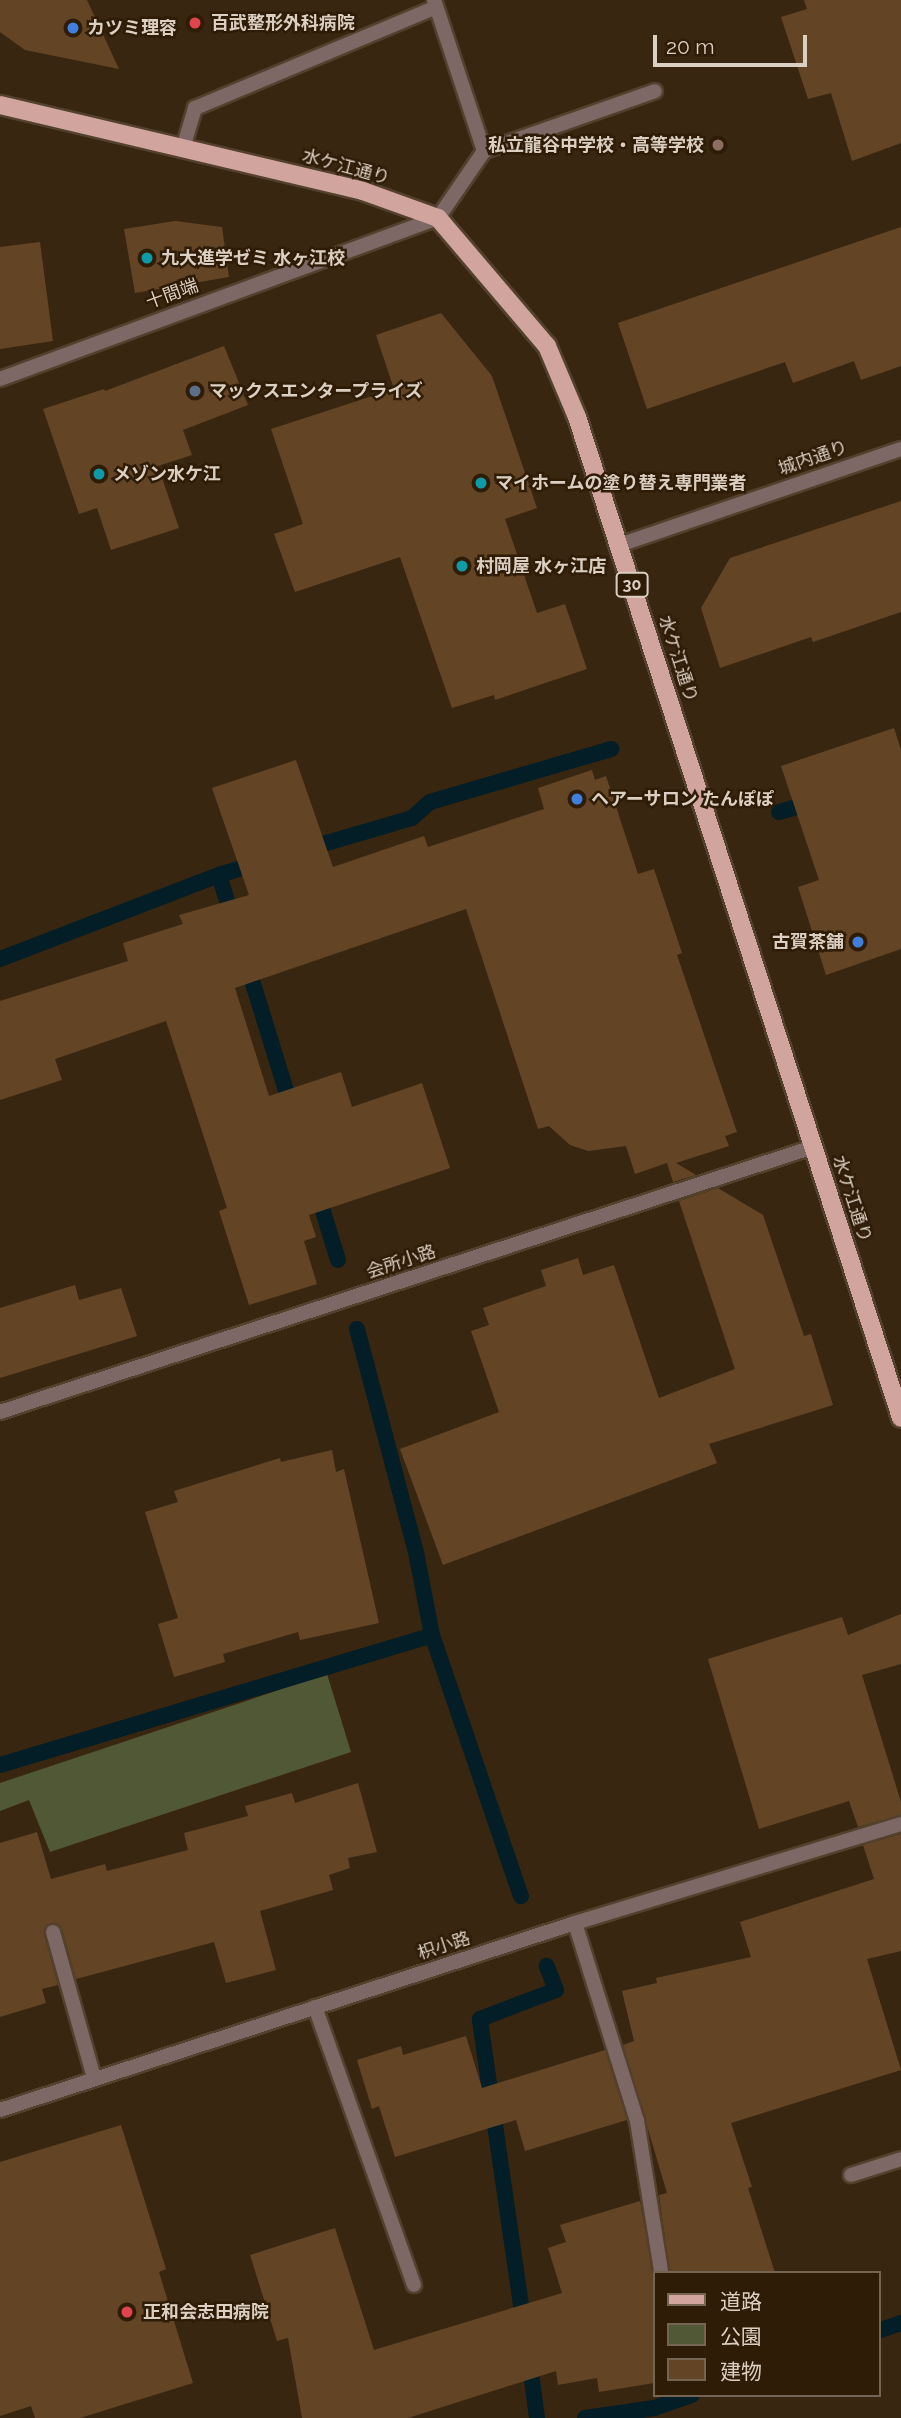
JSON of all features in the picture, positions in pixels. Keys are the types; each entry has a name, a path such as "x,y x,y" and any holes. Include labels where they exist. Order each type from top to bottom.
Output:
{"main road":[{"name":"水ケ江通り","path":"0,105 363,191 438,218 547,346 577,417 901,1418"}],"street":[{"path":"183,148 195,108 434,4 484,151"},
{"path":"438,218 484,151 655,91"},
{"name":"十間端","path":"0,379 438,218"},
{"name":"城内通り","path":"619,545 901,449"},
{"name":"会所小路","path":"0,1412 813,1147"},
{"name":"枳小路","path":"0,2110 575,1923 901,1824"},
{"path":"575,1923 637,2121 661,2271"},
{"path":"53,1932 94,2078"},
{"path":"315,2007 414,2285"},
{"path":"851,2175 901,2159"}],"green space":[{"path":"327,1674 351,1752 50,1852 29,1800 0,1811 0,1783"}],"building":[{"path":"0,0 87,0 119,69 25,50 0,32"},
{"path":"804,0 901,0 901,143 852,161 831,93 808,99 781,17 807,9"},
{"path":"175,221 222,227 229,277 135,293 124,229"},
{"path":"901,227 901,366 861,380 854,361 793,383 785,362 647,409 618,323"},
{"path":"40,242 53,341 0,349 0,247"},
{"path":"441,313 492,376 537,508 505,519 537,613 565,604 587,669 495,700 494,695 452,708 400,557 295,592 274,534 303,524 271,429 394,389 376,335"},
{"path":"224,346 248,405 183,430 192,455 158,466 179,528 111,550 97,508 79,514 43,409 104,389 105,391"},
{"path":"901,501 901,612 813,642 811,637 720,668 701,608 730,558"},
{"path":"894,728 901,750 901,949 826,975 798,887 819,880 781,766"},
{"path":"296,760 333,867 424,836 428,847 544,809 538,788 592,770 595,780 606,776 638,874 654,869 682,953 677,955 737,1132 725,1136 729,1146 676,1163 696,1175 673,1182 667,1163 635,1174 626,1146 588,1151 570,1145 549,1126 538,1129 466,909 235,988 269,1096 341,1072 352,1107 422,1083 450,1168 309,1215 316,1237 304,1241 317,1284 249,1305 219,1211 227,1208 166,1021 55,1059 62,1080 0,1100 0,1001 128,961 123,943 183,924 179,915 249,895 212,788"},
{"path":"718,1188 763,1215 804,1336 811,1334 833,1405 709,1444 717,1463 443,1565 400,1449 499,1412 471,1331 489,1325 483,1308 546,1286 541,1270 578,1258 583,1275 614,1265 659,1398 735,1369 679,1201"},
{"path":"75,1285 79,1300 121,1288 137,1336 0,1378 0,1308"},
{"path":"332,1450 336,1472 344,1469 379,1623 300,1640 298,1632 223,1654 225,1662 174,1677 158,1624 178,1618 145,1512 178,1502 174,1491 280,1458 281,1462"},
{"path":"901,1614 901,1664 862,1675 901,1802 901,1815 858,1827 849,1801 759,1829 708,1659 842,1617 848,1635"},
{"path":"358,1783 377,1852 348,1858 350,1868 329,1875 333,1890 260,1911 276,1970 226,1983 214,1942 76,1979 62,1929 51,1923 46,1926 44,1934 58,1985 42,1989 46,2003 0,2017 0,1843 37,1832 51,1879 105,1864 107,1871 188,1850 184,1833 248,1816 245,1806 292,1793 295,1803"},
{"path":"901,1834 901,1951 867,1959 901,2070 731,2123 752,2187 748,2188 774,2271 670,2271 659,2195 667,2193 623,2045 634,2041 622,1991 657,1983 656,1978 751,1957 740,1922 874,1879 863,1845"},
{"path":"466,2036 482,2088 605,2050 627,2120 525,2151 516,2120 395,2157 379,2106 372,2109 357,2060 401,2046 403,2055"},
{"path":"121,2125 166,2269 159,2272 193,2383 80,2418 35,2418 31,2406 0,2416 0,2162"},
{"path":"640,2201 653,2271 652,2383 599,2392 597,2378 558,2385 556,2371 408,2418 302,2418 288,2338 277,2341 250,2255 335,2228 374,2350 562,2293 548,2248 566,2242 560,2225"}],"waterway":[{"path":"306,849 412,818 430,802 611,749"},
{"path":"779,812 815,802"},
{"path":"0,959 219,875 258,863"},
{"path":"219,875 233,920"},
{"path":"246,961 292,1110"},
{"path":"317,1192 338,1260"},
{"path":"357,1329 416,1552 432,1635 521,1896"},
{"path":"0,1765 432,1635"},
{"path":"524,2326 480,2019 556,1990 547,1966"},
{"path":"880,2330 901,2323"},
{"path":"529,2358 537,2418"},
{"path":"585,2418 654,2408 686,2397"}],"place":[{"name":"百武整形外科病院","path":"195,23"},
{"name":"カツミ理容","path":"73,28"},
{"name":"私立龍谷中学校・高等学校","path":"718,145"},
{"name":"九大進学ゼミ 水ヶ江校","path":"147,258"},
{"name":"マックスエンタープライズ","path":"195,391"},
{"name":"メゾン水ケ江","path":"99,474"},
{"name":"マイホームの塗り替え専門業者","path":"481,483"},
{"name":"村岡屋 水ヶ江店","path":"462,566"},
{"name":"ヘアーサロン たんぽぽ","path":"577,799"},
{"name":"古賀茶舗","path":"858,942"},
{"name":"正和会志田病院","path":"127,2312"}]}
